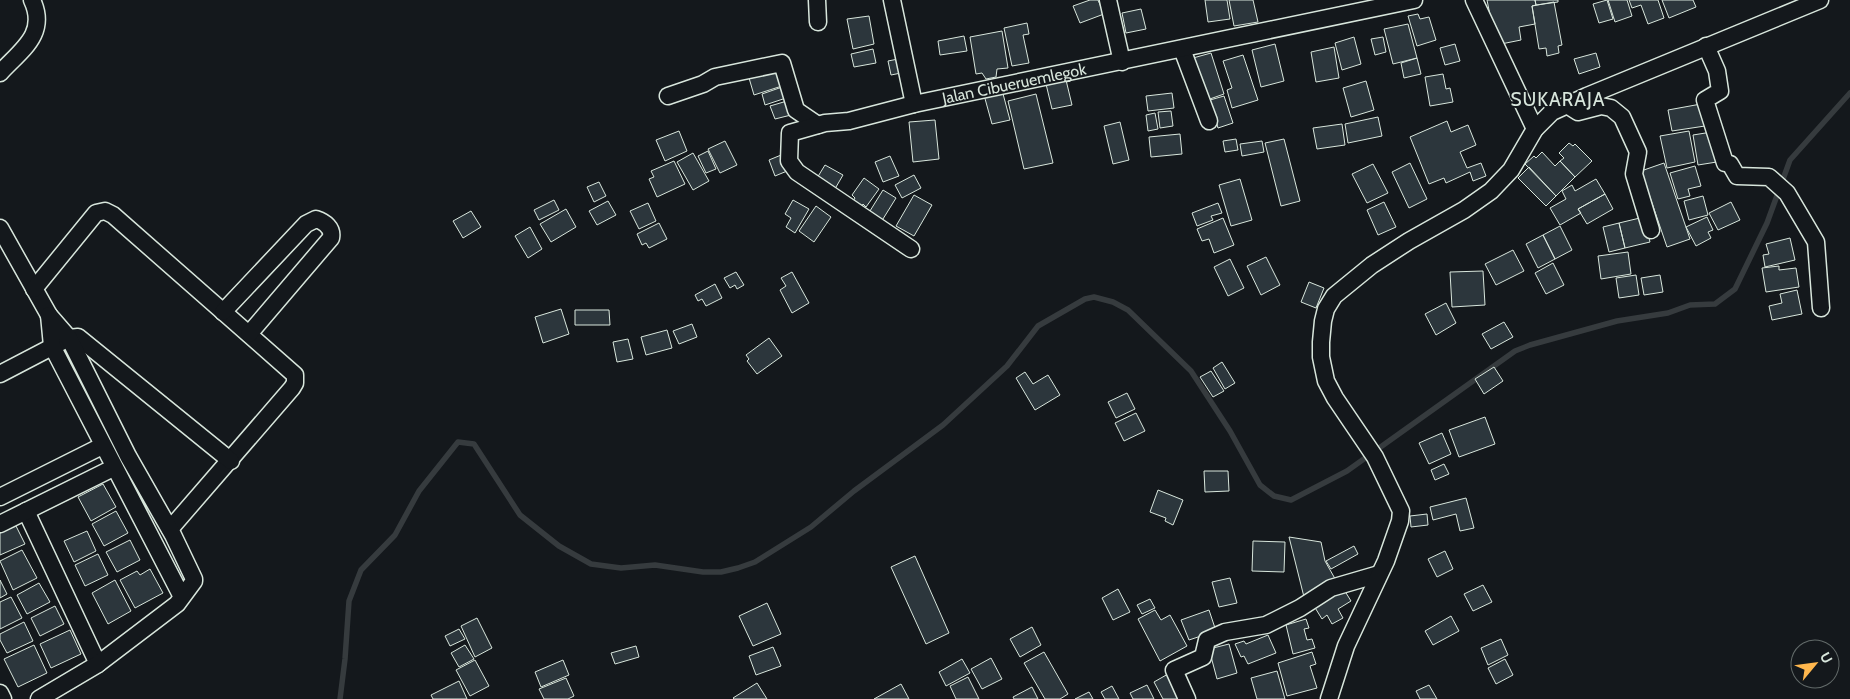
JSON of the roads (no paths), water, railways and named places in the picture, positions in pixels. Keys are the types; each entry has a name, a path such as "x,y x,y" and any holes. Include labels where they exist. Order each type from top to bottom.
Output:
{"street":[{"path":"0,73 29,41 38,26 38,18 32,0"},
{"path":"817,0 818,22"},
{"path":"892,0 914,104"},
{"path":"1108,0 1122,62"},
{"name":"Jalan Cibueruemlegok","path":"912,249 797,172 789,161 790,133 818,125 849,121 914,104 1414,0"},
{"path":"1474,0 1535,129"},
{"path":"1329,699 1346,646 1379,574 1400,521 1401,511 1371,450 1335,398 1326,381 1321,357 1322,321 1326,309 1334,296 1372,265 1409,241 1464,210 1491,191 1511,170 1535,129 1552,112 1706,46 1820,0"},
{"path":"1706,46 1717,71 1720,91 1705,100 1725,163 1730,164 1737,176 1769,177 1787,193 1816,242 1821,308"},
{"path":"1182,49 1209,121"},
{"path":"668,96 703,84 715,77 782,63 796,110 818,125"},
{"path":"1567,105 1578,112 1601,106 1611,108 1622,117 1638,152 1634,174 1651,230"},
{"path":"34,289 96,213 105,211 113,215 294,375 295,382 231,461 170,529"},
{"path":"223,312 306,224 316,219 323,221 331,230 331,238 249,334"},
{"path":"0,228 49,315 69,338 128,456 170,529 194,579 176,604 98,664 39,699"},
{"path":"49,315 52,346 113,468 182,598"},
{"path":"0,374 52,346 69,338 78,337 231,461"},
{"path":"0,496 102,446"},
{"path":"0,524 113,468"},
{"path":"26,511 98,664"},
{"path":"1188,699 1174,670 1203,657 1207,640 1225,632 1266,625 1300,608 1331,588 1379,574"},
{"path":"0,693 3,699"}],"waterway":[{"path":"340,699 349,601 361,570 395,535 419,491 458,442 474,444 520,515 559,546 591,564 621,568 655,565 703,572 721,572 755,562 811,527 854,491 943,425 1007,366 1038,326 1085,299 1094,297 1113,302 1128,310 1191,371 1230,431 1260,485 1274,496 1291,500 1347,471 1515,351 1530,345 1617,321 1668,313 1690,305 1715,304 1735,289 1767,223 1790,160 1850,93"}],"district":[{"name":"SUKARAJA","path":"1558,99"}]}
